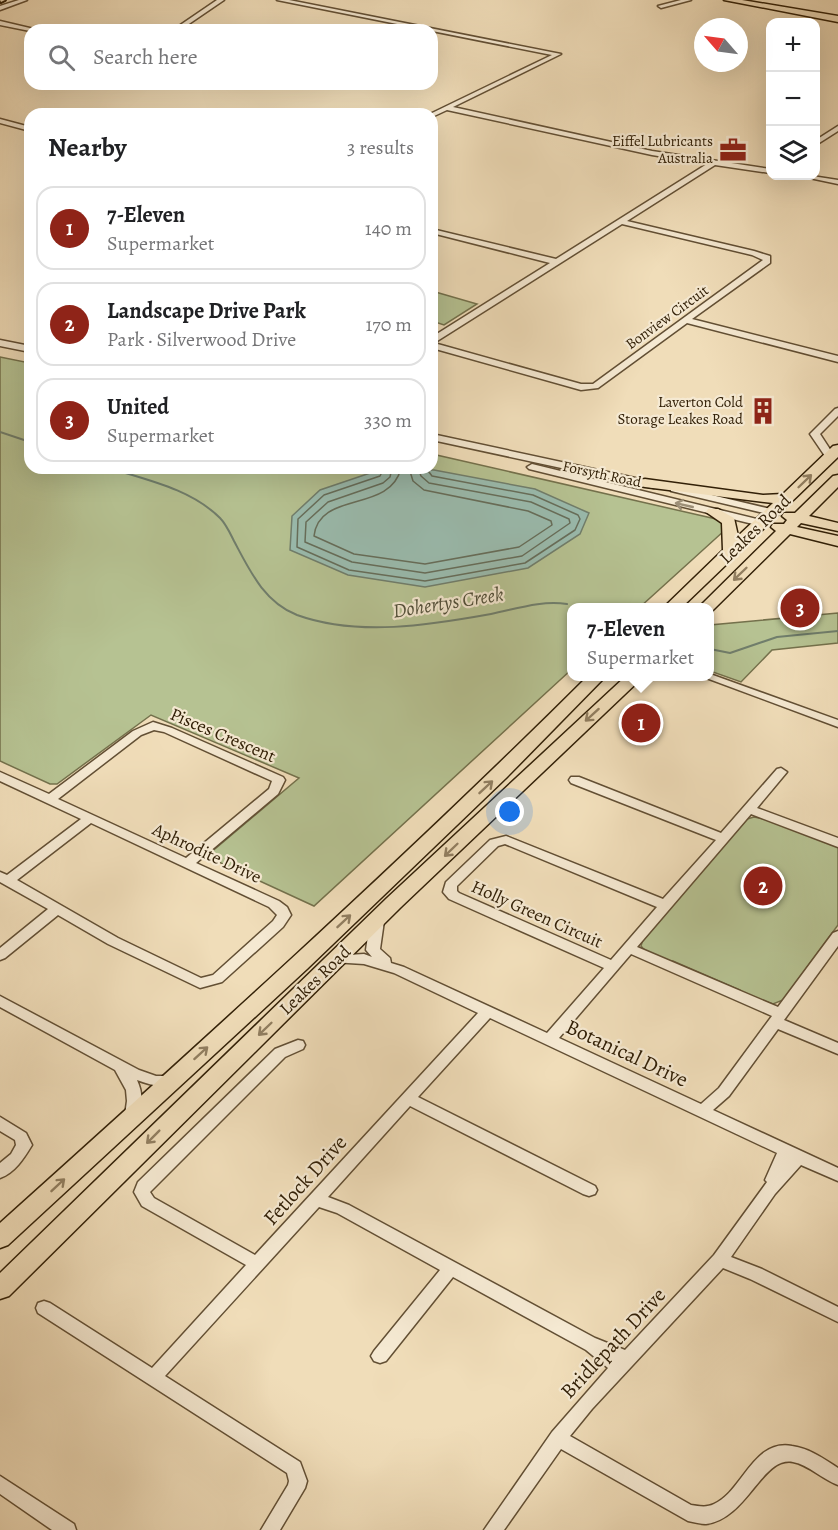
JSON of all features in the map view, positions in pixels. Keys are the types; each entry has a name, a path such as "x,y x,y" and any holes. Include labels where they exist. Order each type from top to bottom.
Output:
{"highway":[{"path":"728,0 838,19"},
{"path":"754,0 838,14"},
{"name":"Leakes Road","path":"676,603 834,453"},
{"path":"834,482 824,506 825,515 838,527"},
{"name":"Leakes Road","path":"711,603 834,482"},
{"path":"645,483 764,499 787,498"},
{"path":"713,512 729,521 731,551"},
{"path":"767,518 792,524 838,542"},
{"path":"792,524 838,527"},
{"path":"775,541 838,542"},
{"name":"Leakes Road","path":"0,1238 300,964 500,774 593,681"},
{"name":"Leakes Road","path":"0,1289 337,959 630,681"}],"street":[{"path":"0,8 24,0"},
{"path":"185,24 222,0"},
{"path":"280,0 404,24"},
{"path":"677,0 661,6 688,0"},
{"path":"0,23 24,28"},
{"path":"438,31 558,54 438,112"},
{"path":"447,108 652,153 766,170"},
{"path":"0,121 24,127"},
{"path":"820,140 838,128"},
{"path":"438,339 713,163"},
{"path":"820,179 838,182"},
{"name":"Bonview Circuit","path":"438,345 571,385 588,387 602,382 768,261 767,258 622,222"},
{"path":"438,232 557,261"},
{"path":"686,320 838,359"},
{"path":"0,343 24,348"},
{"path":"834,453 815,434 838,411"},
{"name":"Forsyth Road","path":"438,440 645,483 767,518"},
{"name":"Forsyth Road","path":"438,441 713,512 767,518"},
{"path":"714,679 838,724"},
{"name":"Pisces Crescent","path":"50,799 137,733 153,726 178,734 279,780 274,791 187,864"},
{"path":"549,1040 781,772"},
{"name":"Aphrodite Drive","path":"0,776 279,907 284,915 278,924 217,979 205,983 190,980 113,941 58,908"},
{"path":"574,780 723,838"},
{"path":"748,809 838,843"},
{"path":"0,955 58,908 4,878 90,818"},
{"name":"Holly Green Circuit","path":"612,966 454,897 450,892 451,885 490,845 506,840 665,905"},
{"name":"Botanical Drive","path":"377,921 372,944 375,954 399,970"},
{"path":"707,1114 838,936"},
{"path":"628,948 778,1018 838,1049"},
{"name":"Botanical Drive","path":"337,959 353,957 399,970 838,1175"},
{"path":"0,1001 120,1067 145,1078 171,1080"},
{"name":"Fetlock Drive","path":"153,1378 488,1011"},
{"path":"257,1264 148,1202 142,1192 144,1186 280,1053 298,1045"},
{"path":"120,1067 134,1087 136,1098 132,1117"},
{"path":"408,1099 589,1190"},
{"path":"0,1123 21,1137 24,1145 16,1158 0,1172"},
{"name":"Bridlepath Drive","path":"493,1530 558,1438 723,1256 792,1154"},
{"path":"319,1196 330,1206 343,1209 624,1363"},
{"path":"723,1256 838,1315"},
{"path":"380,1356 452,1268"},
{"path":"44,1308 288,1463 297,1473 298,1481 270,1530"},
{"path":"558,1438 688,1514 704,1519 711,1519 723,1513 769,1460 780,1454 798,1455 838,1477"},
{"path":"0,1484 67,1530"}],"green space":[{"path":"438,293 477,304 444,325 438,323"},
{"path":"0,357 24,362 24,474 438,474 438,455 716,519 725,526 725,530 644,603 567,603 567,674 314,906 210,858 209,854 299,778 151,715 57,784 50,784 0,761"},
{"path":"838,613 838,643 772,650 741,682 714,672 714,625"},
{"path":"754,817 838,847 838,925 783,1000 773,1004 741,994 740,990 673,961 656,957 641,946 643,939 747,819"}],"water":[{"path":"438,471 535,489 589,513 580,534 528,568 425,587 348,575 290,550 292,516 320,490 367,474 438,474"}],"waterway":[{"name":"Dohertys Creek","path":"0,432 24,440"},
{"name":"Dohertys Creek","path":"129,474 182,493 208,508 224,523 252,574 267,594 285,609 320,622 344,626 394,627 468,618 538,604 567,604"},
{"name":"Dohertys Creek","path":"714,650 730,653 777,637 838,631"}],"place":[{"name":"Eiffel Lubricants Australia","path":"733,150"},
{"name":"Laverton Cold Storage Leakes Road","path":"763,411"},
{"name":"United","path":"800,608"},
{"name":"7-Eleven","path":"641,723"},
{"name":"Landscape Drive Park","path":"763,886"}]}
